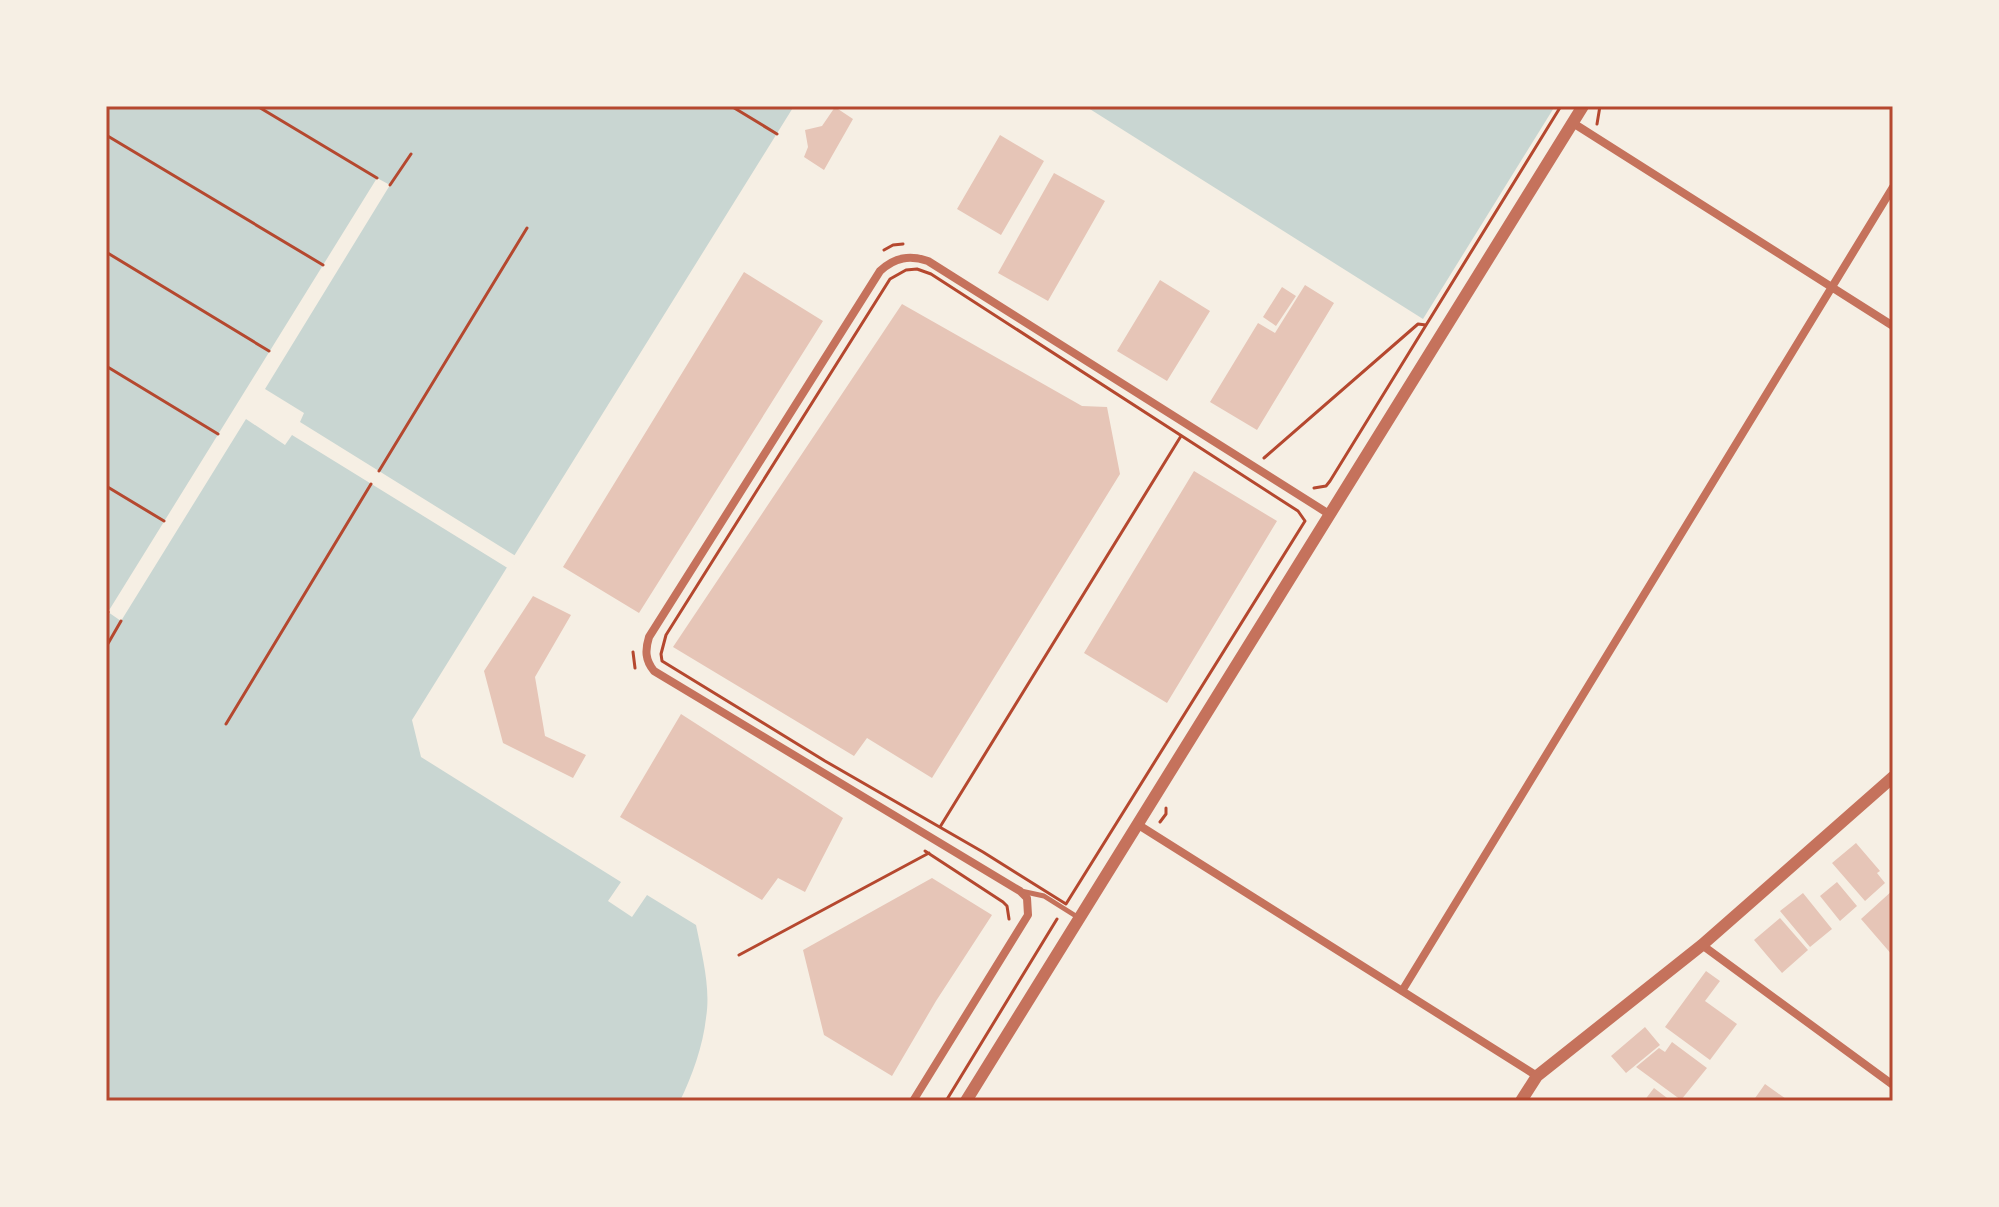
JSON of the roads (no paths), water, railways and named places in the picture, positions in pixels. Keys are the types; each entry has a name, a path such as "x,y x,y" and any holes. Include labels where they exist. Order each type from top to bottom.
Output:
{"street":[{"path":"966,1101 1583,106"},
{"path":"1573,123 1893,326"},
{"path":"1402,991 1893,187"},
{"path":"913,1101 1028,915 1027,898 654,671 645,650 649,637 880,271 888,263 899,259 915,257 928,261 1329,514"},
{"path":"1521,1101 1537,1076 1702,945 1893,777"},
{"path":"1137,824 1537,1076"},
{"path":"1702,945 1893,1085"}],"lane":[{"path":"1020,891 1044,896 1079,918"}]}
